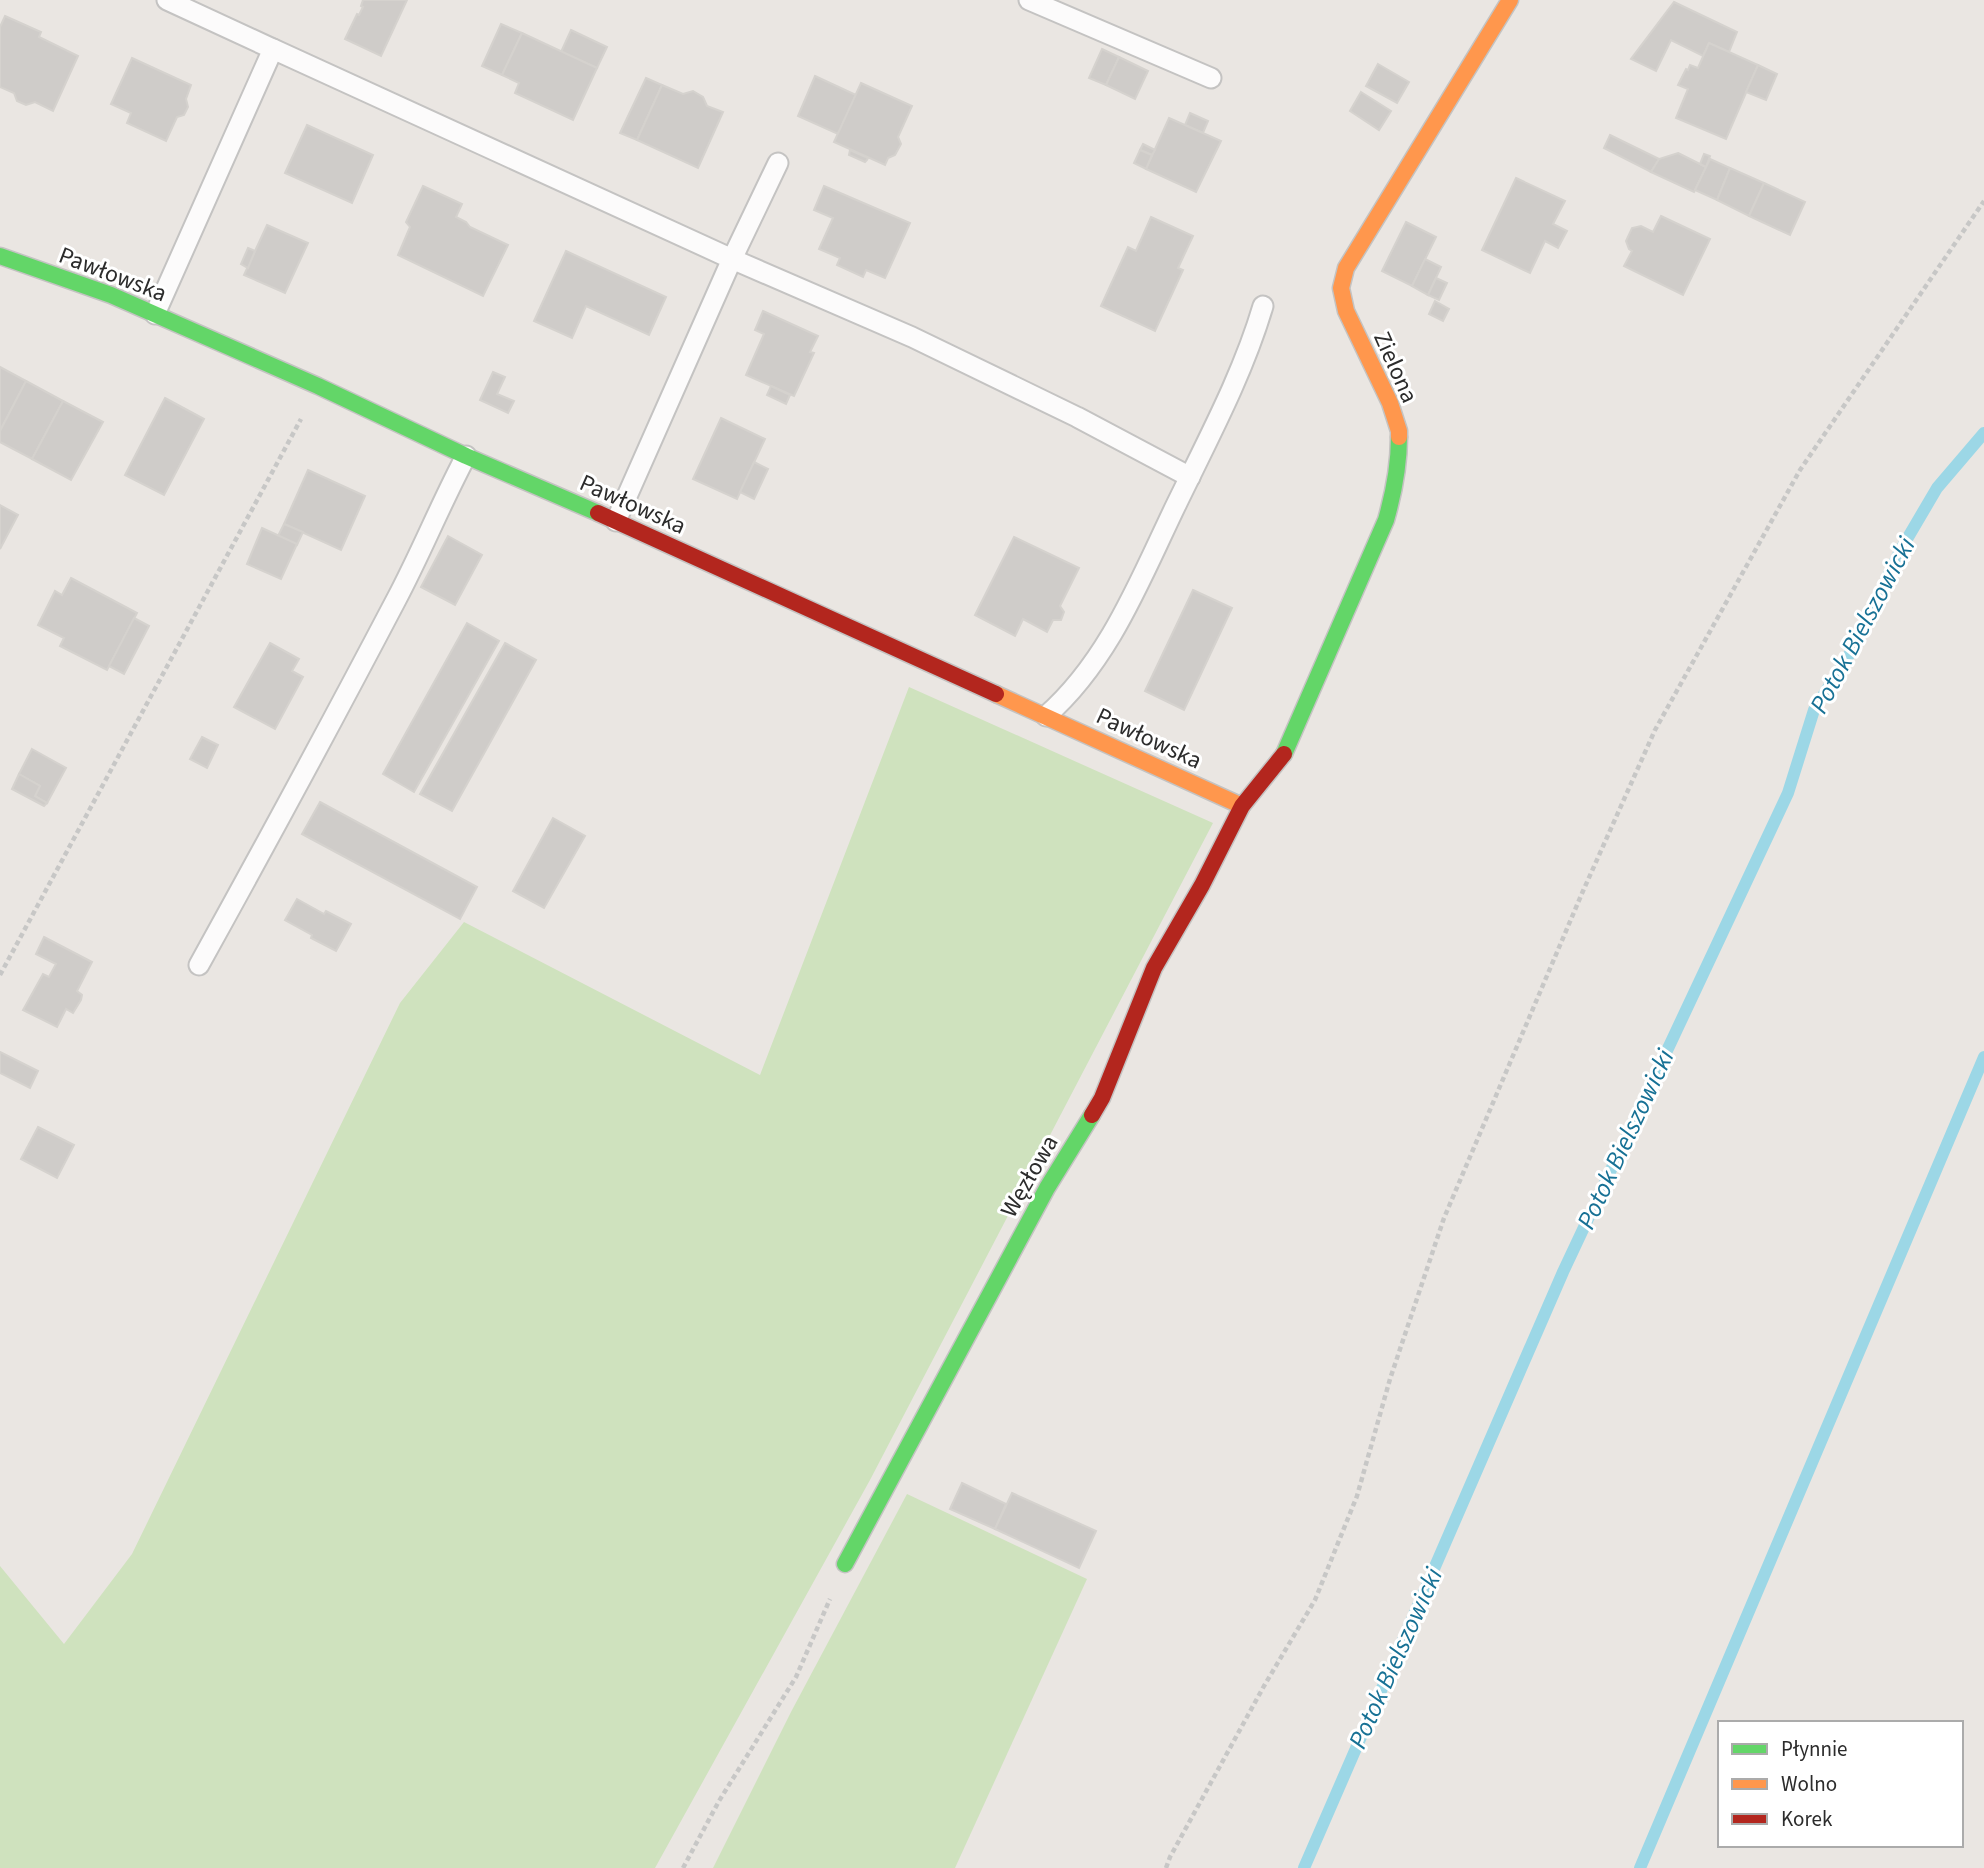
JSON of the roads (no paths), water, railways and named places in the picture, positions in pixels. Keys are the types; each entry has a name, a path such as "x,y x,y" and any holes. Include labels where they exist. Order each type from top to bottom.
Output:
{"street":[{"name":"Zielona","path":"1242,806 1285,753 1386,520 1395,487 1399,431 1390,404 1346,311 1341,288 1346,268 1510,0"},
{"name":"Pawłowska","path":"0,256 111,295 318,386 466,456 1242,806"},
{"name":"Węzłowa","path":"845,1563 1047,1188 1102,1098 1154,968 1202,885 1242,806"}],"lane":[{"path":"167,0 732,259 924,343 1077,417 1190,477"},
{"path":"1028,0 1211,78"},
{"path":"155,314 273,48"},
{"path":"615,521 778,163"},
{"path":"1046,716 1066,699 1114,633 1232,387 1263,306"},
{"path":"199,965 305,773 398,596 466,456"}],"waterway":[{"name":"Potok Bielszowicki","path":"1304,1868 1563,1272 1788,793 1814,710 1854,647 1900,551 1937,488 1984,433"},
{"path":"1640,1868 1984,1057"}]}
